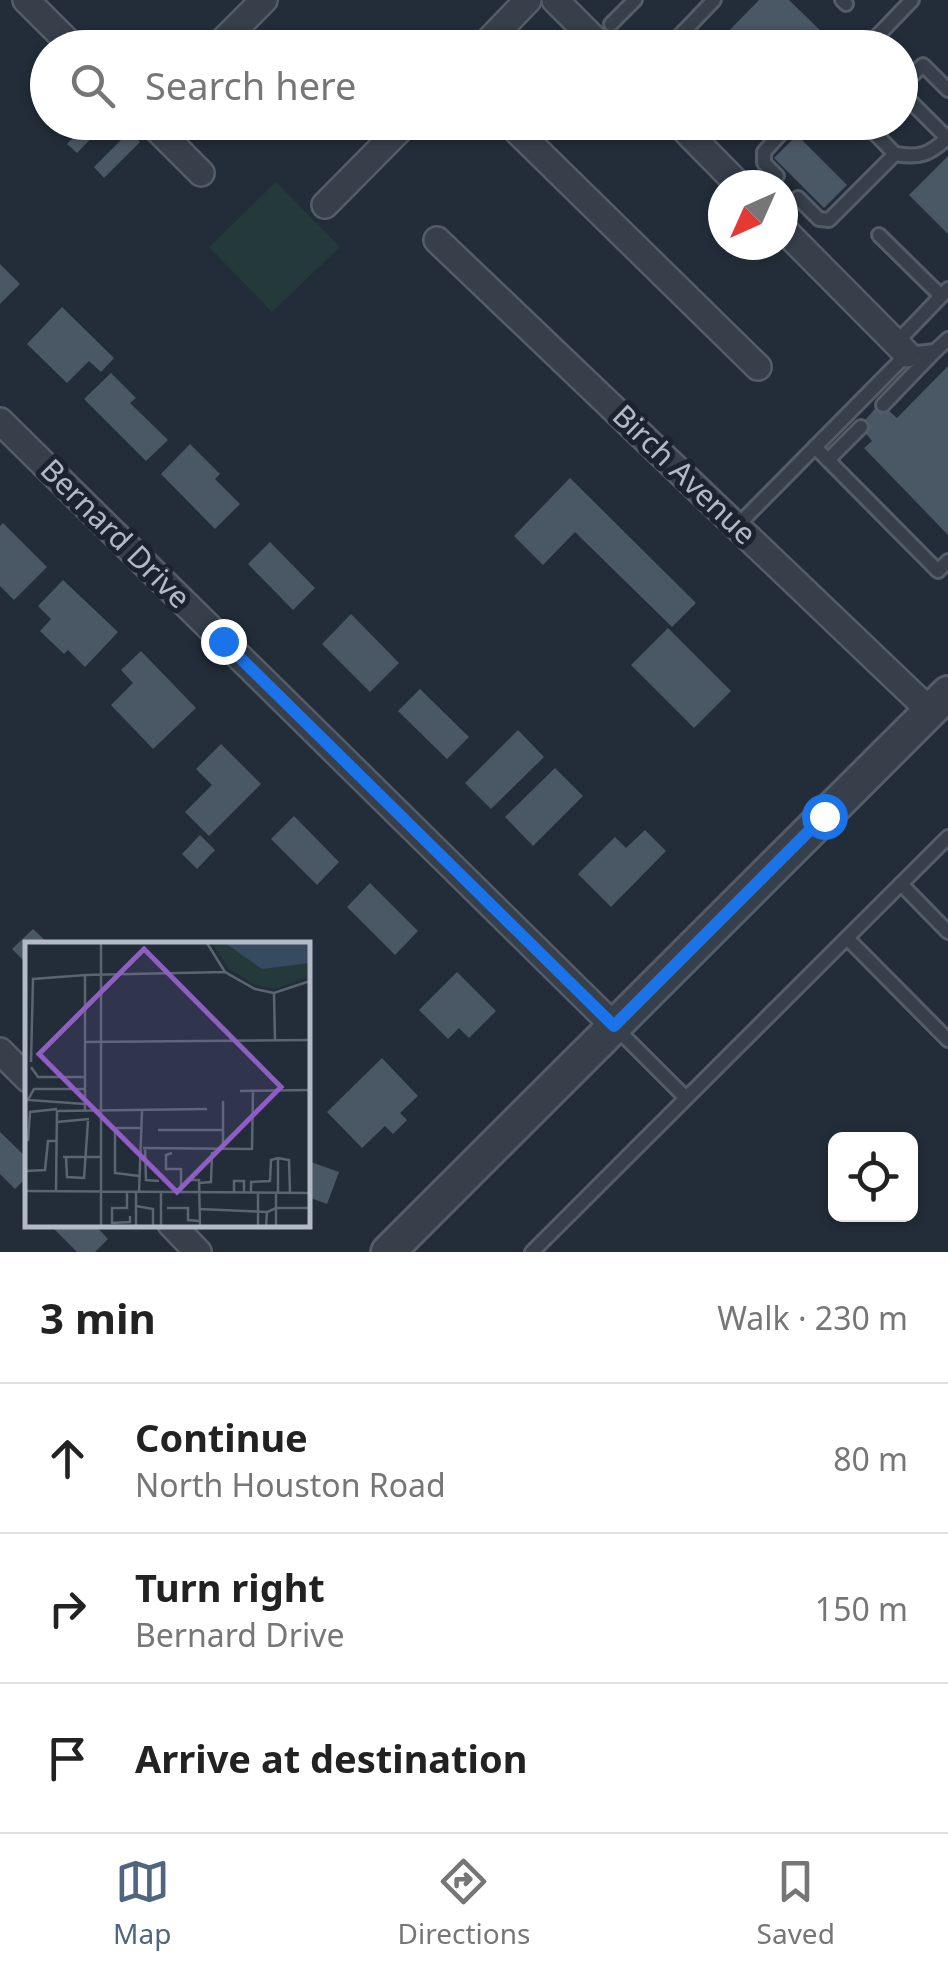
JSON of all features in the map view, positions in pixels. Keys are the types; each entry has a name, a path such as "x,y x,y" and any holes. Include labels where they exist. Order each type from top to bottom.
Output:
{"street":[{"path":"26,0 56,30"},
{"path":"234,30 264,0"},
{"path":"499,30 528,0"},
{"path":"555,0 598,30"},
{"path":"168,140 201,173"},
{"path":"325,205 389,140"},
{"path":"526,140 758,367"},
{"path":"695,140 724,170"},
{"name":"Birch Avenue","path":"438,240 737,526 939,708"},
{"path":"798,244 902,348"},
{"name":"Bernard Drive","path":"0,421 614,1026"},
{"path":"388,1252 939,708"},
{"path":"0,1051 25,1076"},
{"path":"174,1227 198,1252"}],"lane":[{"path":"612,30 635,0"},
{"path":"685,30 714,0"},
{"path":"883,30 912,0"},
{"path":"918,69 922,65 948,90"},
{"path":"881,140 895,154 931,154 948,138 918,107"},
{"path":"770,170 764,164 764,152 775,140"},
{"path":"798,198 819,219 829,220 895,154"},
{"path":"737,526 815,447 945,293 880,234"},
{"path":"883,406 948,339"},
{"path":"902,348 936,351"},
{"path":"828,460 861,428"},
{"path":"815,447 945,571"},
{"path":"532,1252 948,837"},
{"path":"901,884 948,932"},
{"path":"847,938 948,1040"},
{"path":"614,1026 686,1098"}],"green space":[{"path":"276,182 340,247 272,312 209,247"}],"building":[{"path":"759,0 789,0 820,30 730,30"},
{"path":"71,140 90,140 77,153 67,144"},
{"path":"121,140 140,142 104,178 94,167"},
{"path":"792,140 802,140 847,185 824,208 798,182 798,170 786,170 774,158"},
{"path":"948,156 948,234 909,195"},
{"path":"0,264 20,284 0,304"},
{"path":"62,307 114,358 101,372 89,361 67,383 27,344"},
{"path":"948,366 948,535 864,448 872,441 860,426 880,403 897,418"},
{"path":"111,373 136,398 130,403 168,440 146,461 84,399"},
{"path":"190,444 220,474 215,479 240,504 215,529 161,474"},
{"path":"570,478 696,603 672,627 575,532 543,565 514,536"},
{"path":"3,523 47,567 14,600 0,586"},
{"path":"270,542 315,588 293,610 248,564"},
{"path":"63,580 118,632 85,667 40,631 51,619 38,606"},
{"path":"351,614 399,663 370,692 322,644"},
{"path":"668,628 731,691 694,728 631,665"},
{"path":"141,651 196,708 153,749 111,705 133,683 121,670"},
{"path":"420,689 469,737 447,759 398,711"},
{"path":"518,730 544,757 491,809 465,783"},
{"path":"221,744 261,784 209,836 185,812 212,785 196,769"},
{"path":"555,768 583,796 533,846 505,817"},
{"path":"294,816 339,862 317,885 271,839"},
{"path":"645,830 666,851 611,907 578,874 615,837 626,848"},
{"path":"200,835 215,850 197,869 182,854"},
{"path":"370,883 418,931 395,955 347,907"},
{"path":"33,929 47,942 25,942 25,962 12,949"},
{"path":"457,972 496,1011 469,1038 459,1028 448,1039 419,1010"},
{"path":"382,1058 418,1096 400,1113 407,1120 393,1134 385,1126 362,1148 327,1112"},
{"path":"0,1132 25,1156 25,1179 15,1189 0,1174"},
{"path":"310,1162 339,1172 327,1204 310,1198"},
{"path":"52,1227 97,1227 108,1239 95,1252 77,1252"}],"route":[{"path":"223,641 614,1026 824,816"}]}
